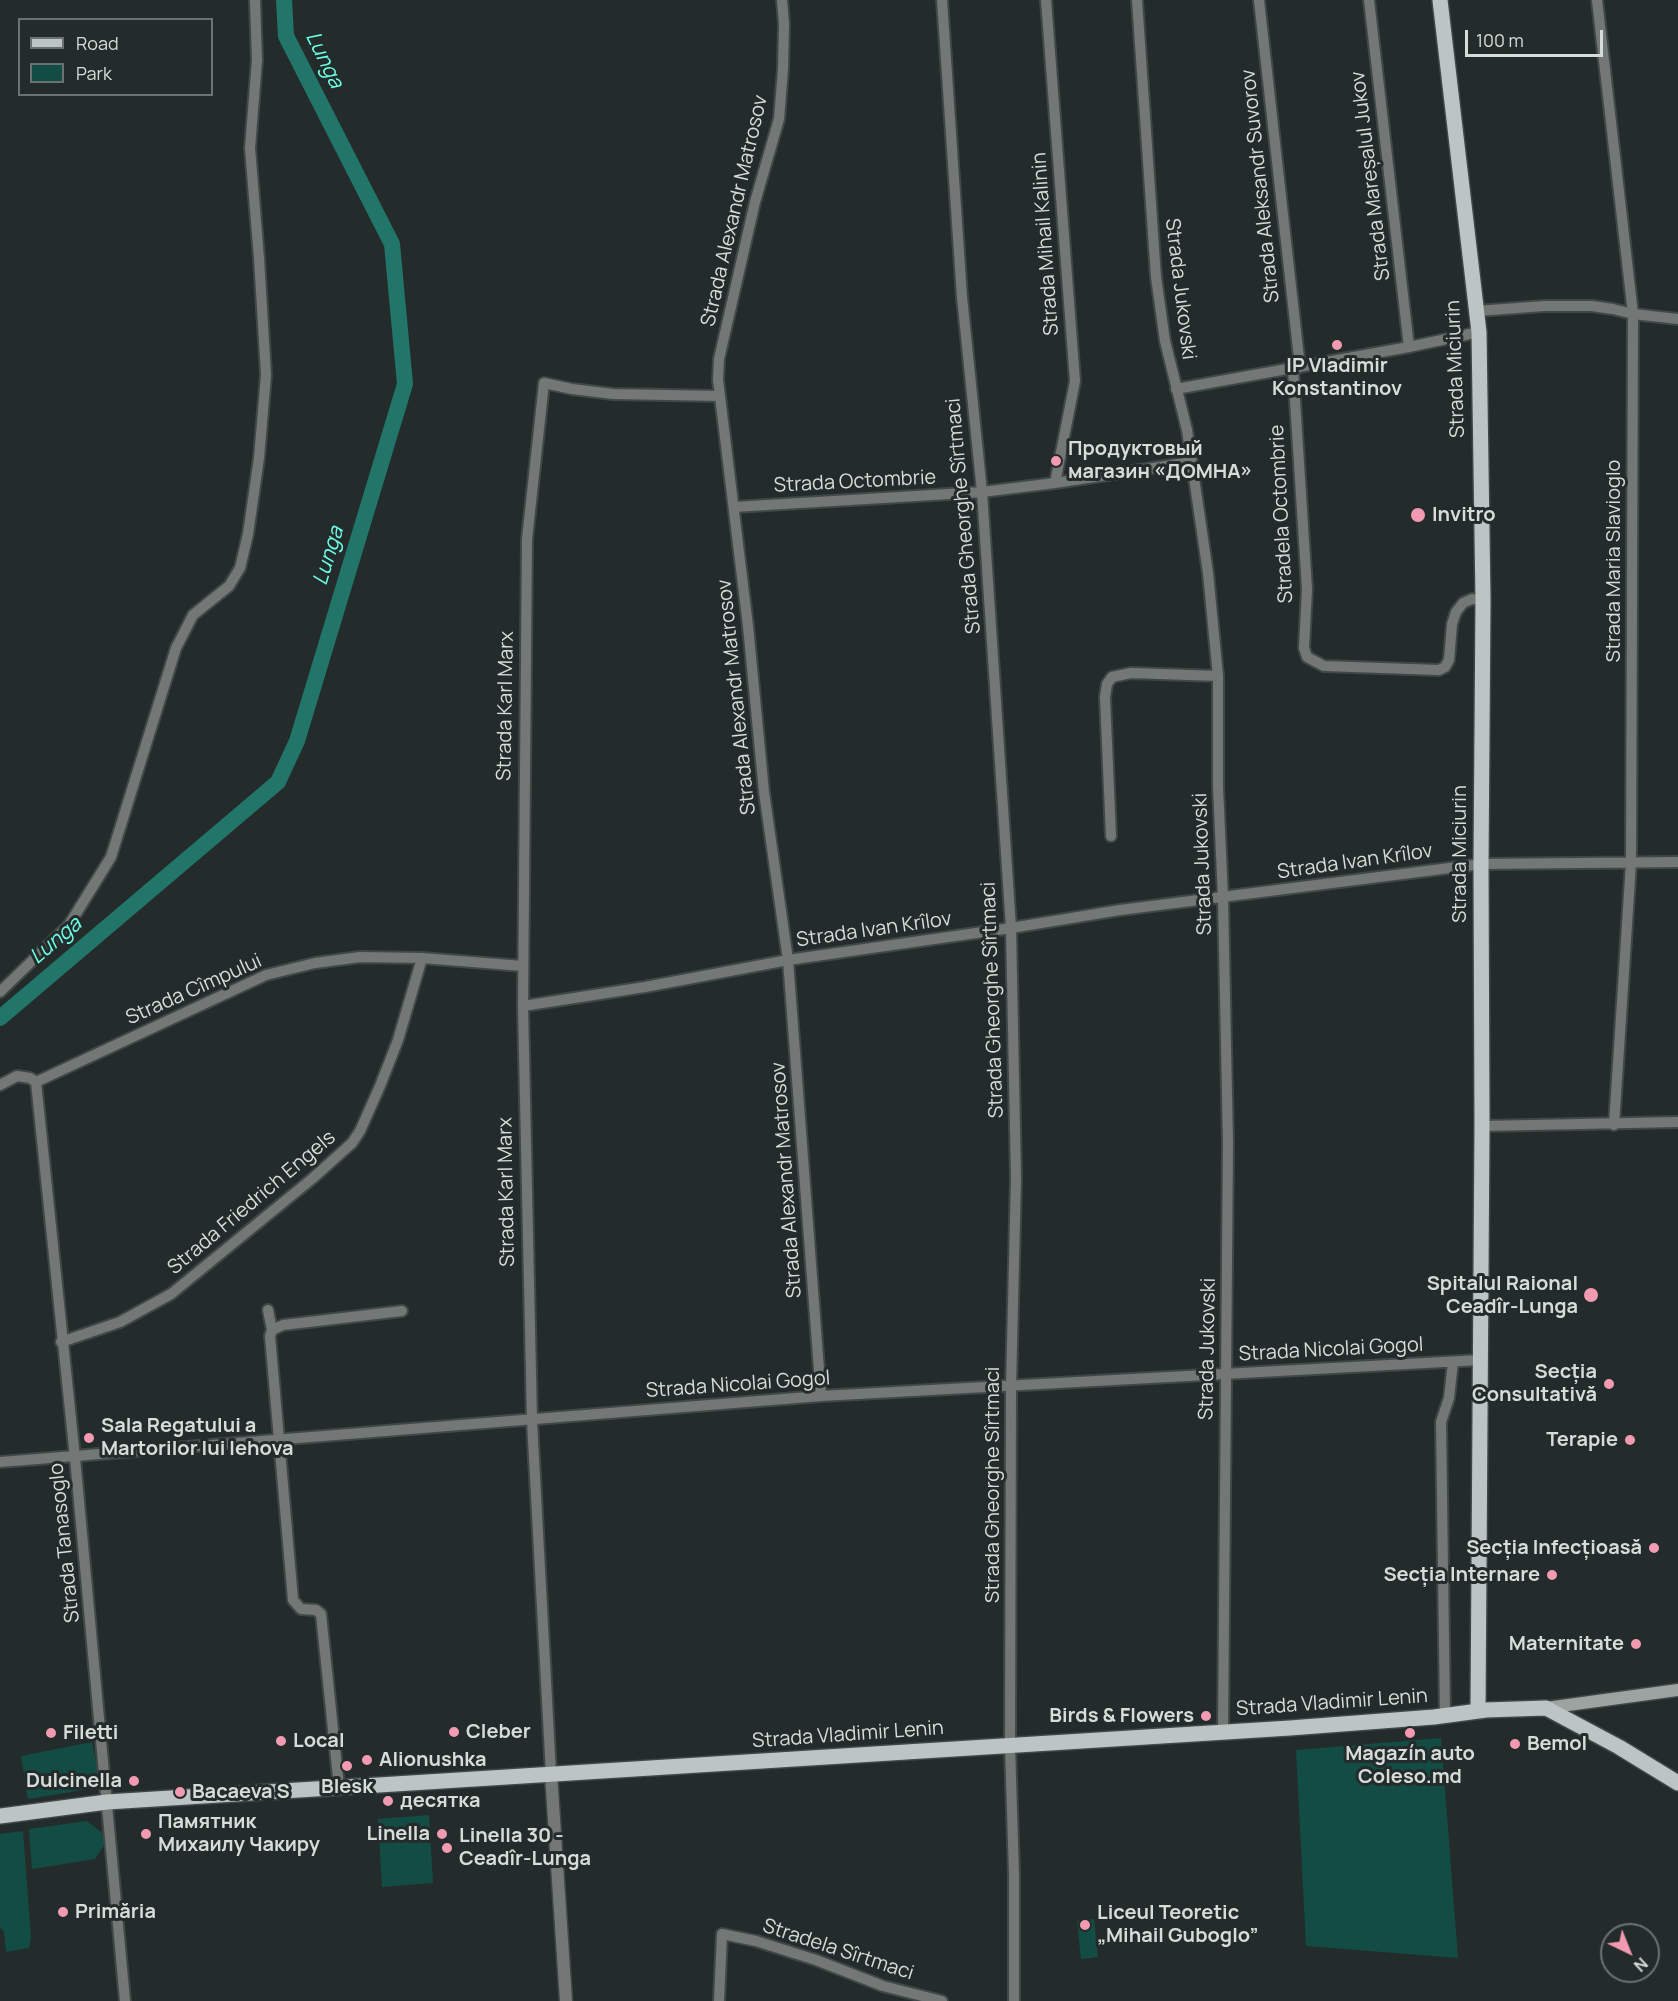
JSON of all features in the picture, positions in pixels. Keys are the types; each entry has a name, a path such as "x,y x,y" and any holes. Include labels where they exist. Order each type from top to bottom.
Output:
{"main road":[{"name":"Strada Miciurin","path":"1440,0 1479,332 1483,600 1478,1711"},
{"path":"1546,1708 1678,1690"},
{"name":"Strada Vladimir Lenin","path":"0,1816 107,1802 1010,1746 1223,1732 1478,1711 1546,1708"},
{"path":"1546,1708 1678,1784"}],"street":[{"path":"0,992 69,925 111,857 158,712 176,648 193,615 228,586 240,568 248,534 259,458 266,375 260,258 250,148 257,60 255,0"},
{"name":"Strada Alexandr Matrosov","path":"782,0 784,46 779,119 755,202 719,359 718,380 748,626 764,792 788,960 821,1396"},
{"name":"Strada Gheorghe Sîrtmaci","path":"942,0 962,297 982,492 1011,928 1016,1178 1011,1387 1010,1746 1014,1875 1014,2001"},
{"name":"Strada Mihail Kalinin","path":"1046,0 1075,381 1055,483"},
{"name":"Strada Jukovski","path":"1137,0 1156,277 1165,341 1187,430 1192,462 1209,573 1218,676 1218,786 1223,898 1228,1143 1223,1732"},
{"name":"Strada Aleksandr Suvorov","path":"1259,0 1297,368"},
{"name":"Strada Mareșalul Jukov","path":"1369,0 1409,347"},
{"name":"Strada Maria Slavioglo","path":"1597,0 1633,314 1631,863 1614,1125"},
{"path":"1477,311 1544,306 1592,306 1678,319"},
{"path":"1176,389 1409,347 1479,332"},
{"name":"Stradela Octombrie","path":"1297,368 1306,588 1304,648 1307,657 1324,666 1439,670 1445,667 1449,660 1452,624 1456,612 1463,603 1472,599 1483,600"},
{"name":"Strada Karl Marx","path":"566,2001 532,1421 522,1006 527,538 544,383 572,389 613,393 719,396"},
{"name":"Strada Octombrie","path":"734,507 982,492 1192,462"},
{"path":"1111,836 1105,697 1107,684 1112,677 1131,673 1218,676"},
{"name":"Strada Ivan Krîlov","path":"522,1006 645,987 788,960 1120,910 1481,864 1678,862"},
{"name":"Strada Cîmpului","path":"0,1085 17,1076 30,1078 36,1082 266,975 315,963 360,957 422,958 523,966"},
{"name":"Strada Friedrich Engels","path":"61,1342 120,1322 171,1294 314,1178 352,1143 376,1095 398,1040 422,958"},
{"name":"Strada Tanasoglo","path":"36,1082 61,1342 75,1458 125,2001"},
{"path":"1482,1126 1678,1122"},
{"path":"268,1310 272,1330 270,1336 293,1600 301,1609 316,1610 321,1614 339,1787"},
{"path":"272,1330 283,1326 402,1311"},
{"name":"Strada Nicolai Gogol","path":"0,1462 75,1458 821,1396 1480,1360"},
{"path":"1445,1715 1441,1422 1449,1398 1453,1362"},
{"name":"Stradela Sîrtmaci","path":"719,2001 722,1934 756,1941 816,1960 883,1986 942,2001"}],"green space":[{"path":"1441,1738 1458,1958 1306,1946 1296,1750"},
{"path":"92,1742 101,1787 28,1799 21,1756"},
{"path":"429,1815 433,1883 382,1887 378,1819"},
{"path":"87,1821 109,1838 95,1859 32,1869 29,1829"},
{"path":"23,1831 31,1937 29,1948 6,1952 4,1932 0,1927 0,1834"},
{"path":"1094,1919 1098,1957 1081,1959 1077,1921"}],"waterway":[{"name":"Lunga","path":"0,1018 278,782 297,741 405,384 392,244 286,36 284,0"}],"place":[{"name":"IP Vladimir Konstantinov","path":"1337,345"},
{"name":"Продуктовый магазин «ДОМНА»","path":"1056,461"},
{"name":"Invitro","path":"1418,515"},
{"name":"Spitalul Raional Ceadîr-Lunga","path":"1591,1295"},
{"name":"Secția Consultativă","path":"1609,1384"},
{"name":"Sala Regatului a Martorilor lui Iehova","path":"89,1438"},
{"name":"Terapie","path":"1630,1440"},
{"name":"Secția Infecțioasă","path":"1654,1548"},
{"name":"Secția Internare","path":"1552,1575"},
{"name":"Maternitate","path":"1636,1644"},
{"name":"Birds & Flowers","path":"1206,1716"},
{"name":"Cleber","path":"454,1732"},
{"name":"Filetti","path":"51,1733"},
{"name":"Magazín auto Coleso.md","path":"1410,1733"},
{"name":"Local","path":"281,1741"},
{"name":"Bemol","path":"1515,1744"},
{"name":"Alionushka","path":"367,1760"},
{"name":"Blesk","path":"347,1766"},
{"name":"Dulcinella","path":"134,1781"},
{"name":"Bacaeva S","path":"180,1792"},
{"name":"десятка","path":"388,1801"},
{"name":"Памятник Михаилу Чакиру","path":"146,1834"},
{"name":"Linella","path":"442,1834"},
{"name":"Linella 30 - Ceadîr-Lunga","path":"447,1848"},
{"name":"Primăria","path":"63,1912"},
{"name":"Liceul Teoretic „Mihail Guboglo”","path":"1085,1925"}]}
